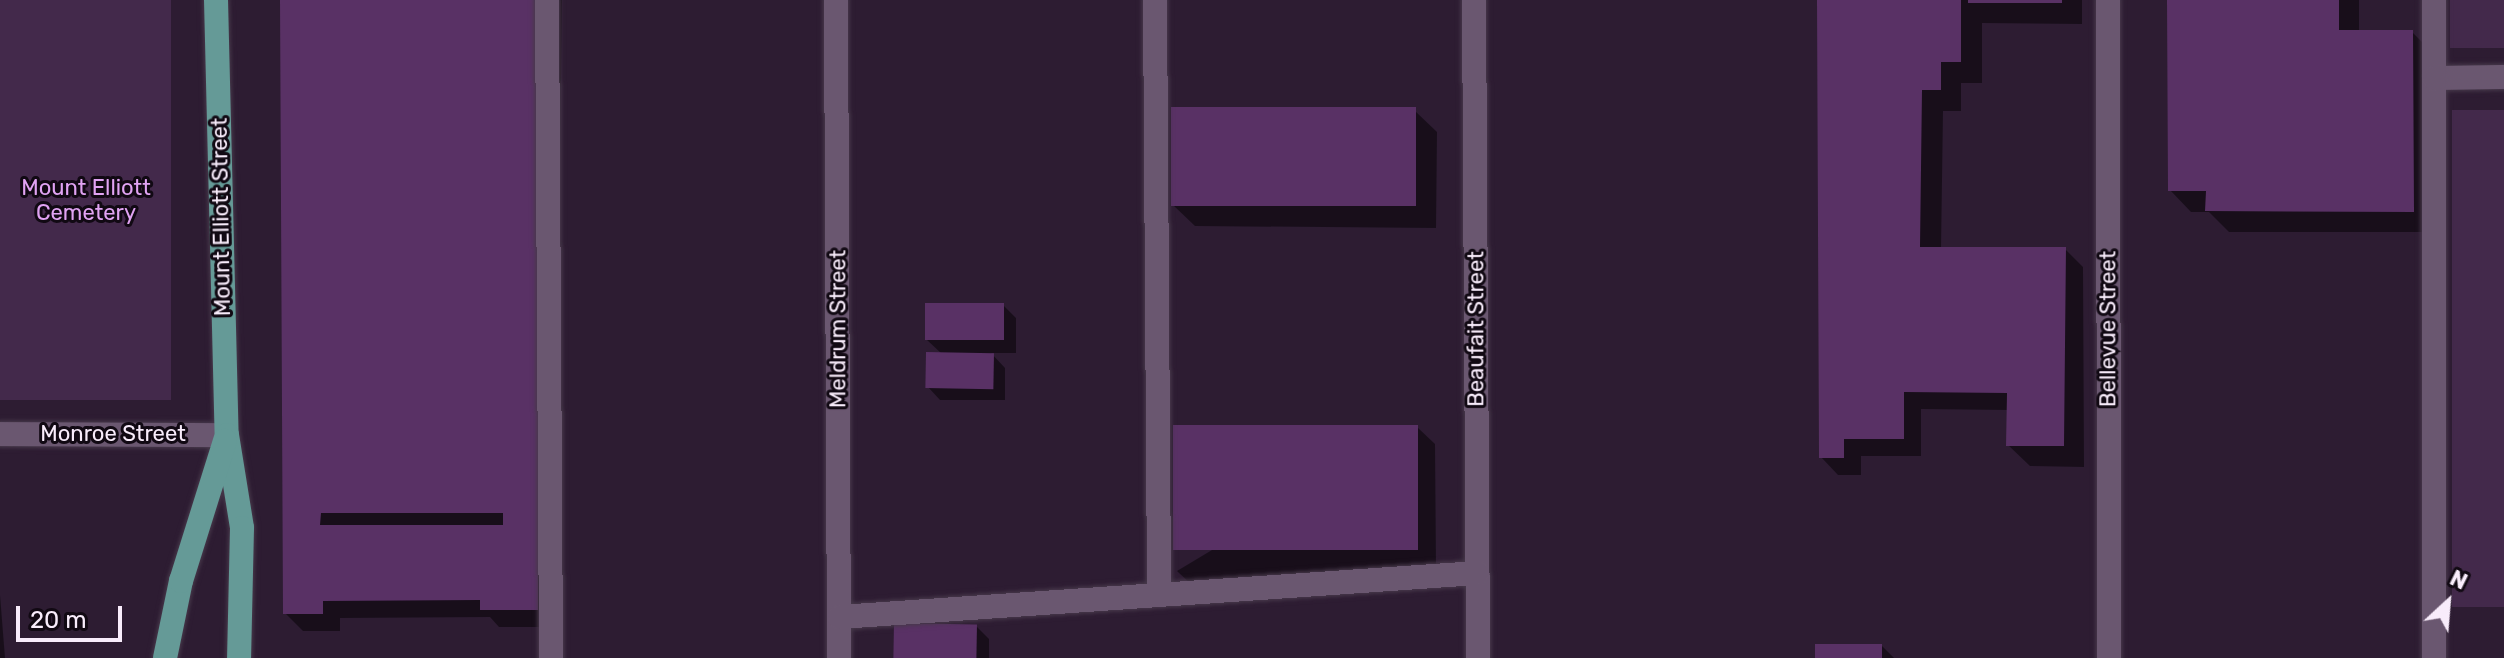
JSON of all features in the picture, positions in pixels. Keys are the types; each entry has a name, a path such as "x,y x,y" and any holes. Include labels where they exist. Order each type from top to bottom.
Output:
{"main road":[{"name":"Mount Elliott Street","path":"216,0 227,435 242,528 239,658"},
{"name":"Mount Elliott Street","path":"165,658 181,581 227,435"}],"street":[{"path":"547,0 551,658"},
{"name":"Meldrum Street","path":"836,0 839,658"},
{"path":"1155,0 1159,595"},
{"name":"Beaufait Street","path":"1474,0 1478,658"},
{"name":"Bellevue Street","path":"2108,0 2109,658"},
{"path":"2434,0 2434,658"},
{"path":"2434,78 2504,77"},
{"name":"Monroe Street","path":"0,434 227,435"},
{"path":"840,617 1477,573"}],"green space":[{"name":"Mount Elliott Cemetery","path":"0,0 171,0 171,400 0,400"},
{"path":"2450,0 2504,0 2504,48 2450,48"},
{"path":"2452,110 2504,110 2504,607 2452,607"}],"building":[{"path":"280,0 541,0 538,610 480,610 480,600 323,601 323,614 283,614","holes":["321,513 503,513 503,525 320,525"]},
{"path":"1817,0 1961,0 1961,62 1941,62 1941,90 1922,90 1920,247 2066,247 2064,446 2006,446 2007,393 1904,392 1904,439 1844,439 1844,458 1819,458"},
{"path":"1968,0 2062,0 2062,3 1968,3"},
{"path":"2167,0 2339,0 2339,30 2413,30 2414,212 2205,211 2206,191 2168,191"},
{"path":"1171,107 1416,107 1416,206 1171,206"},
{"path":"925,303 1004,303 1004,340 925,340"},
{"path":"926,352 994,353 993,389 925,388"},
{"path":"1173,425 1418,425 1418,550 1173,550"},
{"path":"894,623 977,624 976,658 893,658"},
{"path":"1815,644 1882,644 1882,658 1815,658"}]}
